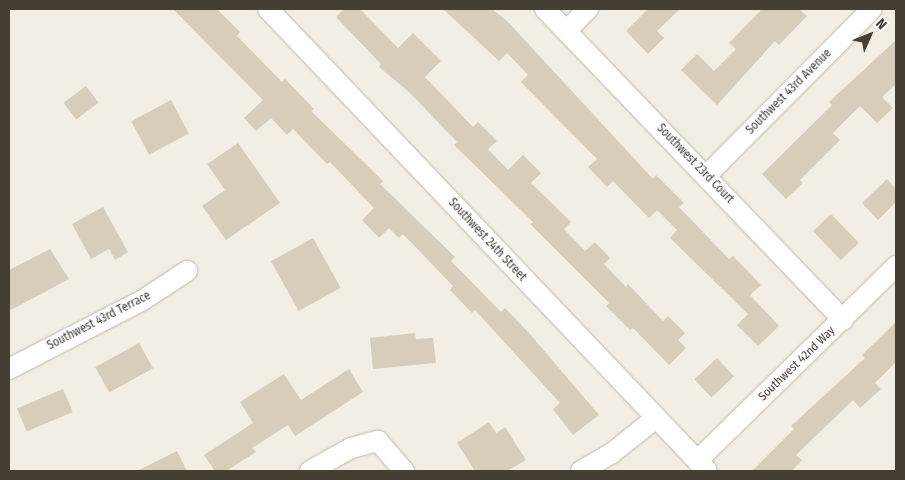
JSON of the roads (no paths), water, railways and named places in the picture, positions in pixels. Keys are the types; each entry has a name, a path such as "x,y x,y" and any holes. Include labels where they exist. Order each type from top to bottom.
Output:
{"street":[{"name":"Southwest 23rd Court","path":"545,9 843,320"},
{"path":"567,30 588,9"},
{"name":"Southwest 43rd Avenue","path":"706,175 872,9"},
{"name":"Southwest 24th Street","path":"279,12 702,466"},
{"name":"Southwest 42nd Way","path":"702,466 896,266"},
{"name":"Southwest 43rd Terrace","path":"9,369 142,300 187,271"},
{"path":"581,471 612,453 656,418"},
{"path":"310,471 351,448 378,442 404,471"}]}
